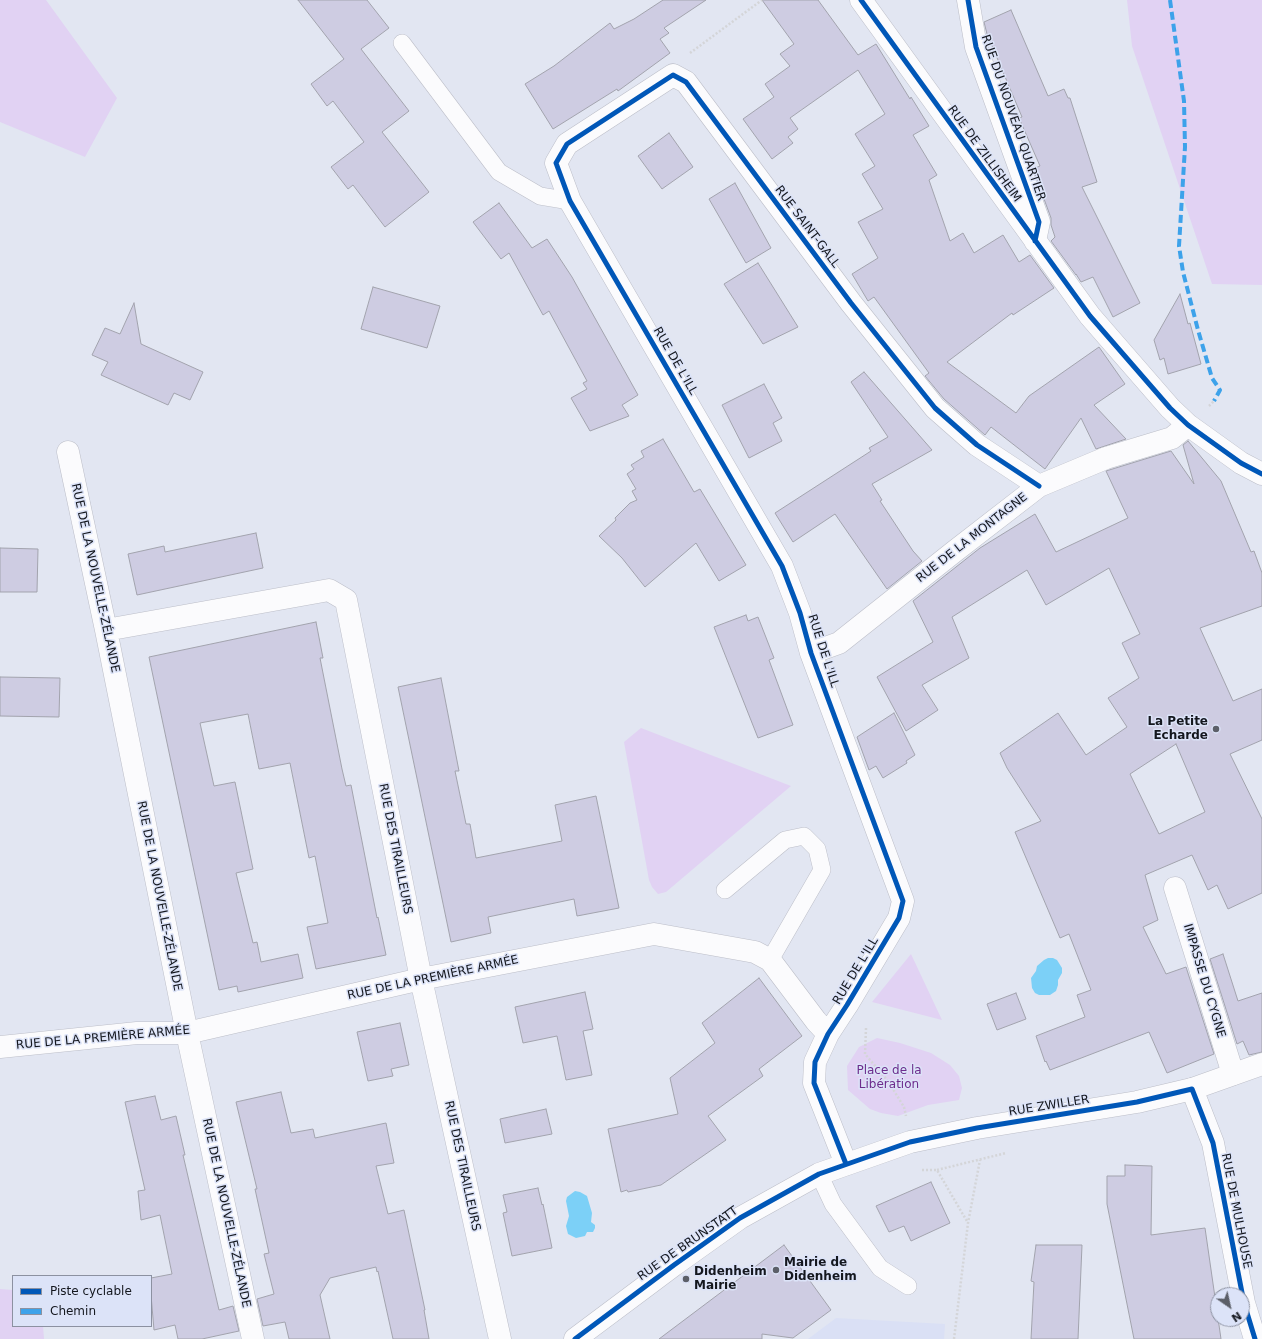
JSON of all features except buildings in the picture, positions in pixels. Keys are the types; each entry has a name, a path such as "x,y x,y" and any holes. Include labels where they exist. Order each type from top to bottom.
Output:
{"street":[{"name":"RUE DE ZILLISHEIM","path":"861,0 1090,316 1170,408 1188,425 1241,463 1262,474"},
{"name":"RUE DU NOUVEAU QUARTIER","path":"968,0 976,47 1039,222 1035,241"},
{"name":"RUE DE L'ILL","path":"673,75 567,144 556,163 570,201 782,566 800,612 811,652 903,901 899,918 828,1034 815,1062 814,1083 846,1164"},
{"name":"RUE SAINT-GALL","path":"673,75 686,82 851,303 935,408 977,446 1039,486"},
{"name":"RUE DE LA MONTAGNE","path":"811,652 839,643 1039,486 1106,458 1172,438 1188,425"},
{"name":"RUE DE LA NOUVELLE-ZÉLANDE","path":"68,452 106,630 187,1033 253,1339"},
{"name":"RUE DES TIRAILLEURS","path":"106,630 329,590 346,600 421,979 500,1339"},
{"name":"IMPASSE DU CYGNE","path":"1175,888 1233,1074"},
{"name":"RUE DE LA PREMIÈRE ARMÉE","path":"0,1047 137,1033 187,1033 421,979 654,934 755,952 770,960 816,1021 828,1034"},
{"name":"RUE ZWILLER","path":"910,1142 977,1128 1137,1102 1192,1089 1262,1064"},
{"name":"RUE DE MULHOUSE","path":"1192,1089 1213,1143 1244,1303 1255,1339"},
{"name":"RUE DE BRUNSTATT","path":"575,1339 740,1218 819,1174 910,1142"}],"lane":[{"path":"402,43 500,172 540,196 570,201"},
{"path":"725,890 785,840 804,836 817,849 822,870 770,960"},
{"path":"819,1174 833,1204 880,1268 908,1286"}],"path":[{"path":"673,75 681,59 762,0"},
{"path":"847,1005 866,1027 866,1054 888,1081 904,1107 910,1142 919,1170 937,1170 980,1160 968,1223 954,1339"},
{"path":"937,1170 968,1223"}],"shaded area":[{"path":"836,1318 945,1324 944,1339 808,1339"}],"green space":[{"path":"0,0 46,0 117,98 85,157 0,122"},
{"path":"1127,0 1262,0 1262,285 1212,284 1132,46"},
{"path":"641,728 791,786 666,892 658,894 652,887 649,880 624,742"},
{"path":"911,954 942,1020 872,1002"},
{"name":"Place de la Libération","path":"877,1038 900,1043 931,1053 950,1065 959,1076 962,1088 959,1100 928,1105 898,1116 881,1113 870,1109 848,1090 847,1066 859,1047"},
{"path":"0,1289 12,1290 12,1327 43,1327 44,1339 0,1339"}],"water":[{"path":"1048,958 1057,960 1062,968 1062,973 1058,980 1056,991 1050,995 1039,995 1035,993 1032,988 1031,978 1036,971 1037,966"},
{"path":"575,1191 587,1196 592,1213 591,1222 595,1225 593,1232 587,1232 585,1236 576,1238 568,1234 566,1226 569,1216 566,1201 567,1197"}],"marked path":[{"path":"1170,0 1184,101 1185,147 1179,246 1183,272 1198,330 1212,378 1220,390 1214,401"}],"cycle path":[{"path":"861,0 1090,316 1170,408 1188,425 1241,463 1262,474"},
{"path":"968,0 976,47 1039,222 1035,241"},
{"path":"846,1164 814,1083 815,1062 828,1034 899,918 903,901 811,653 800,613 782,566 570,201 556,163 567,144 673,75 686,82 851,303 935,408 977,445 1039,486"},
{"path":"575,1339 740,1218 819,1174 910,1142 977,1128 1137,1102 1192,1089 1213,1143 1244,1303 1255,1339"}],"place":[{"name":"La Petite Echarde","path":"1216,729"},
{"name":"Mairie de Didenheim","path":"776,1270"},
{"name":"Didenheim Mairie","path":"686,1279"}]}
